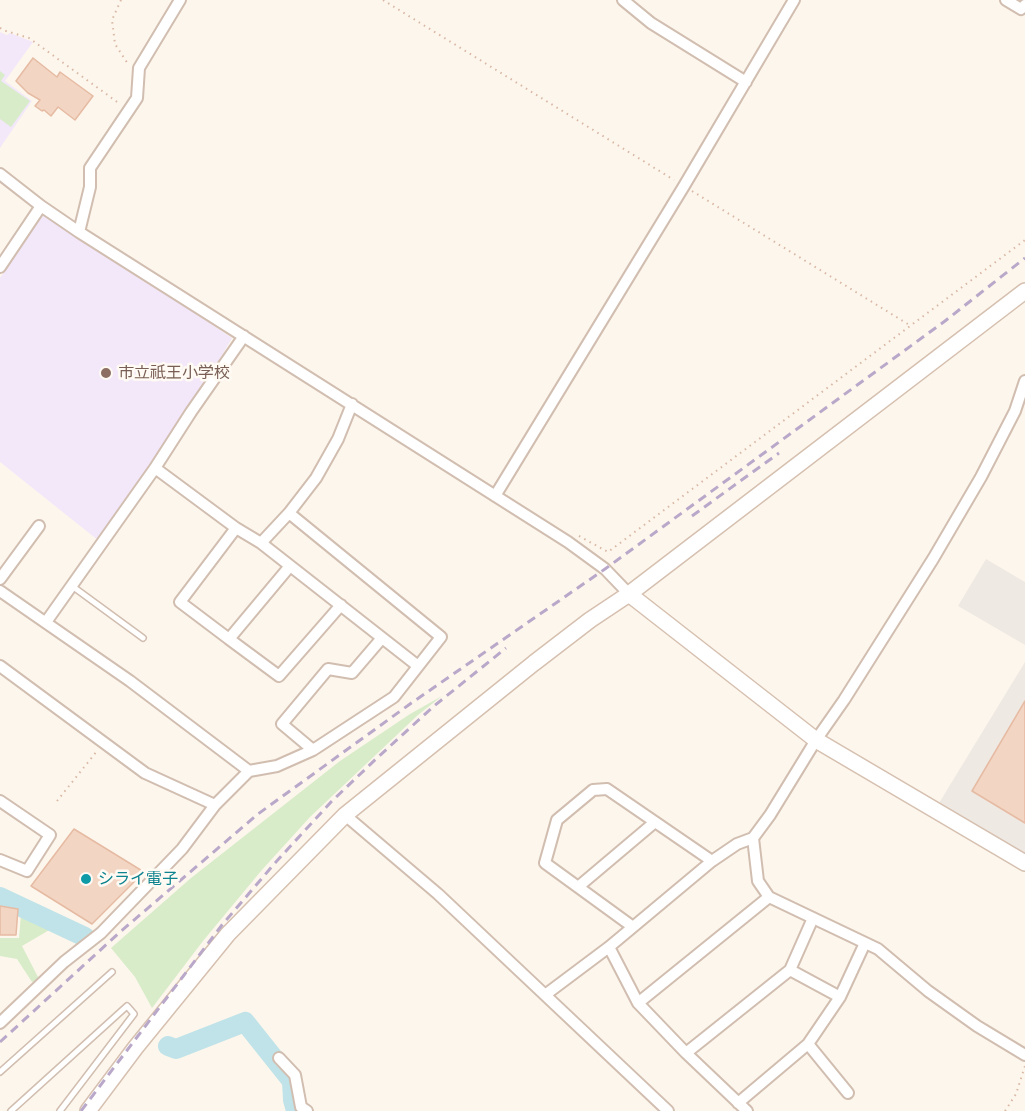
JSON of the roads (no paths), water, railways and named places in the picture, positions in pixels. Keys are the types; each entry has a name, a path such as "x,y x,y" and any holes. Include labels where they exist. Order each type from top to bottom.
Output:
{"street":[{"path":"79,232 90,187 90,168 137,98 138,71 180,0"},
{"path":"623,0 651,23 746,82"},
{"path":"495,496 684,186 794,0"},
{"path":"1006,0 1021,9 1025,5"},
{"path":"0,174 79,232 588,555 629,594 816,740 1025,863"},
{"path":"0,267 41,206"},
{"path":"88,1111 136,1047 228,934 345,815 534,663 590,620 629,594 1025,291"},
{"path":"46,622 156,468 191,412 244,336"},
{"path":"545,995 609,947 712,861 738,844 753,838 771,815 816,740 844,700 933,559 981,477 1015,411 1025,381"},
{"path":"261,543 289,513 316,478 338,439 352,404"},
{"path":"156,468 236,528 261,543 418,666"},
{"path":"0,1023 64,962 101,933 182,849 215,805 249,771 277,766 313,750 394,697 441,637 289,513"},
{"path":"0,579 39,526"},
{"path":"236,528 180,602 279,676 341,605"},
{"path":"229,639 290,566"},
{"path":"0,592 46,622 249,771"},
{"path":"313,750 282,724 328,669 352,674 382,638"},
{"path":"0,666 145,773 215,805"},
{"path":"633,927 546,863 557,820 584,797 593,790 607,789 712,861"},
{"path":"0,801 50,834 27,871 0,860"},
{"path":"345,815 438,894 668,1111"},
{"path":"578,887 655,822"},
{"path":"753,838 758,880 769,897 878,949 928,991 977,1026 1025,1055"},
{"path":"638,1004 769,897"},
{"path":"686,1053 790,970 813,918"},
{"path":"738,1103 808,1044 840,997 864,943"},
{"path":"609,947 638,1004 747,1111"},
{"path":"790,970 840,997"},
{"path":"808,1044 848,1093"},
{"path":"279,1058 295,1075 301,1107 307,1111"}],"lane":[{"path":"72,586 143,638"},
{"path":"0,1072 112,972"},
{"path":"11,1111 127,1006 134,1014 60,1111"}],"waterway":[{"path":"0,897 85,937"},
{"path":"168,1046 176,1049 245,1022 292,1081 293,1100 295,1107 300,1111"}],"railway":[{"path":"0,1042 120,932 258,814 410,704 605,569 945,321 1025,258"},
{"path":"692,516 779,453"},
{"path":"81,1111 222,925 275,863 331,802 377,758 434,706 506,648"}],"place":[{"name":"市立祇王小学校","path":"106,373"},
{"name":"シライ電子","path":"86,879"}]}
